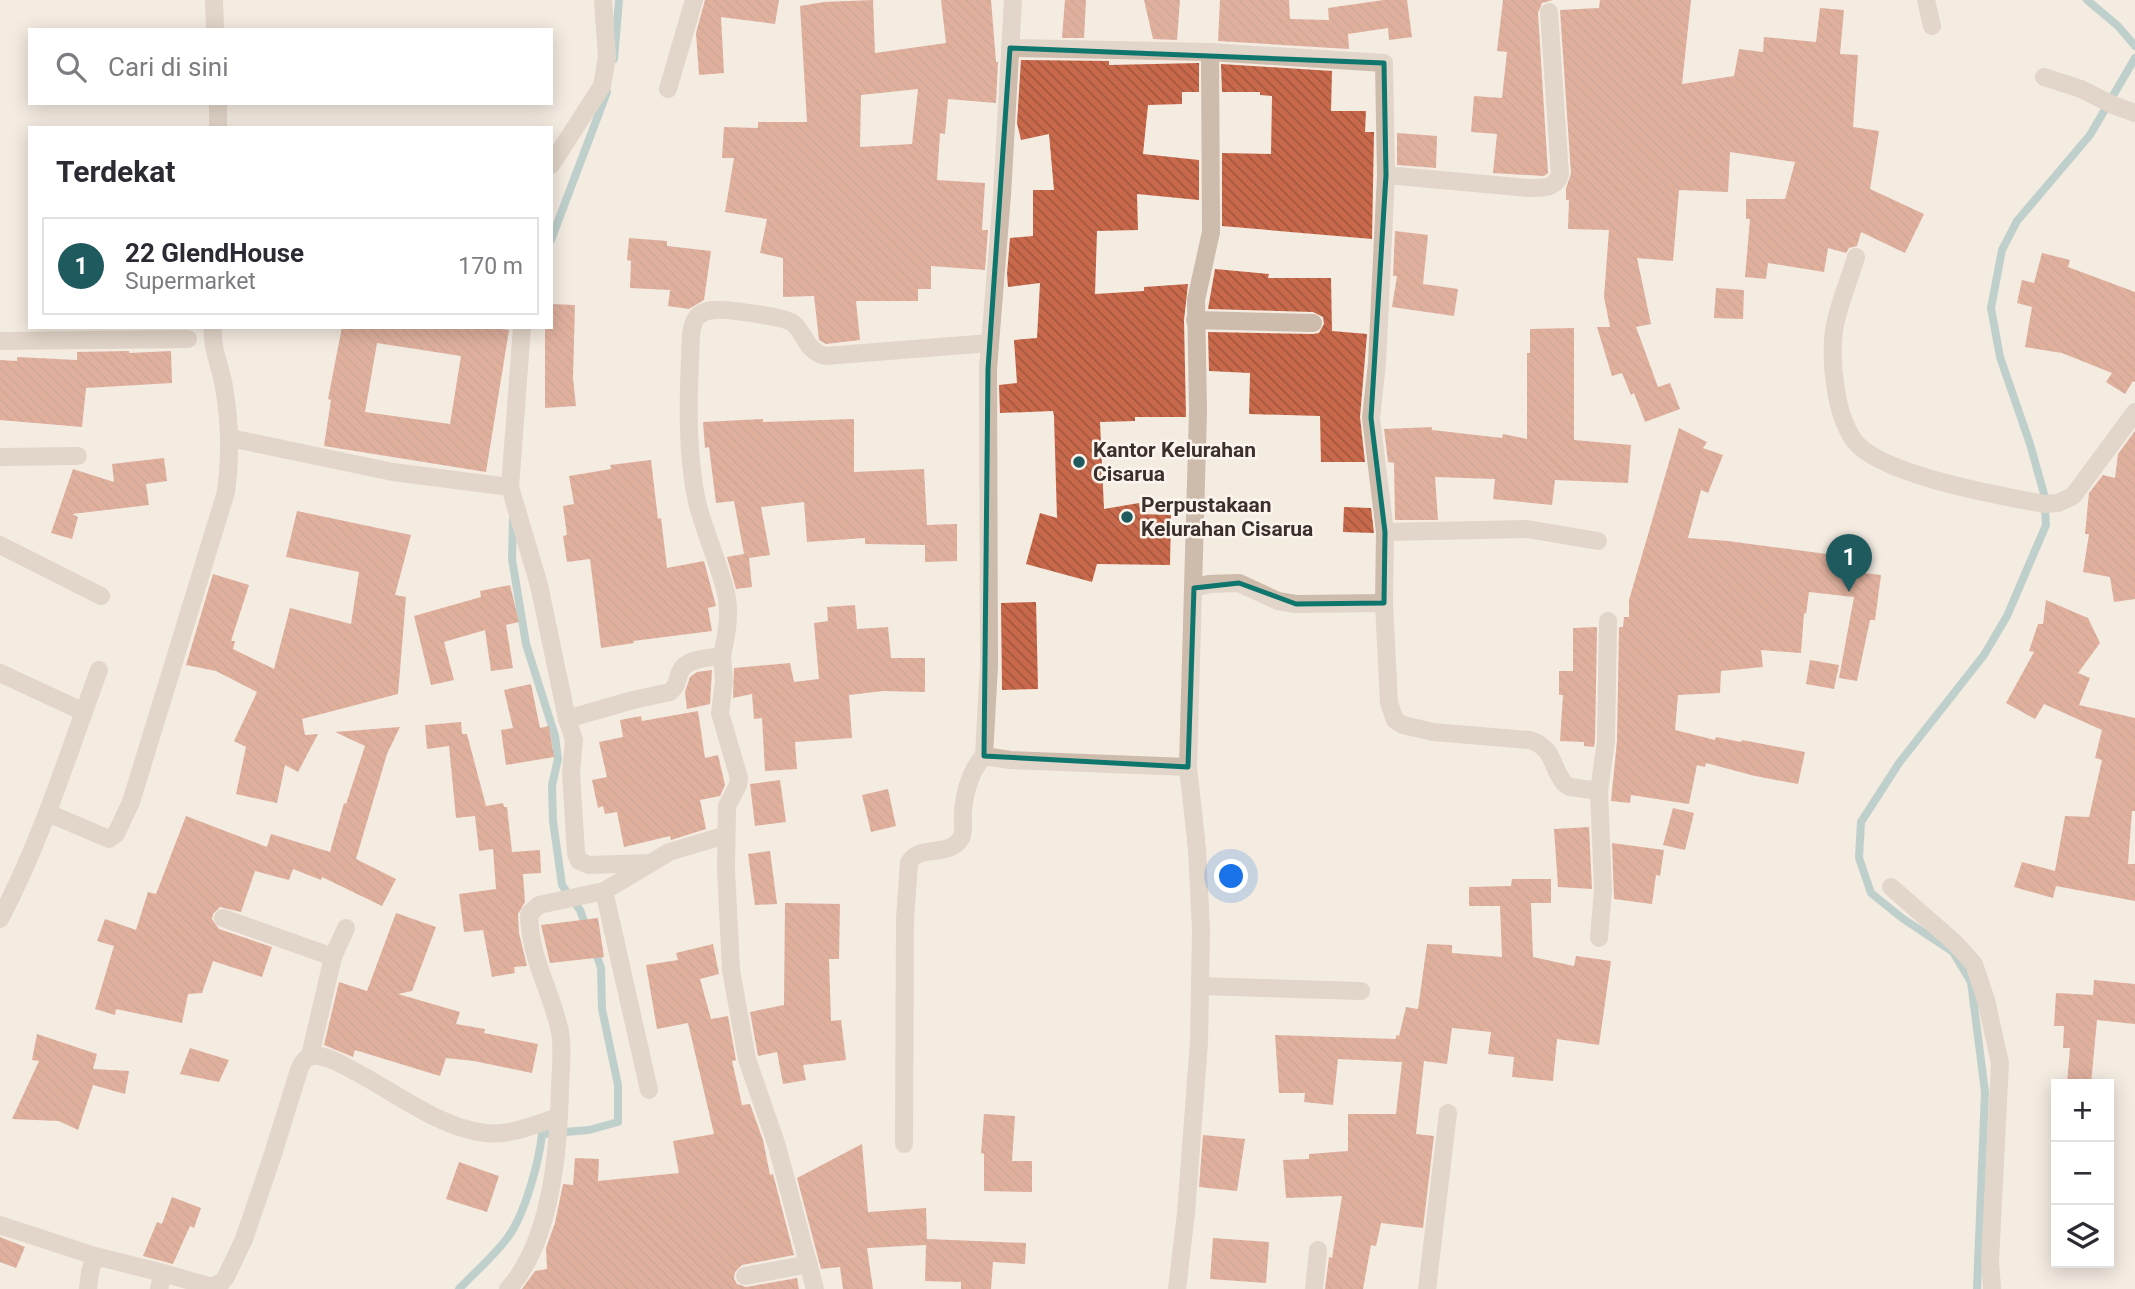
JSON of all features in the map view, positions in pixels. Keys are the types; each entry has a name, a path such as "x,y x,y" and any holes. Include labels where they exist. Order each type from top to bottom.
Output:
{"street":[{"path":"214,0 215,28"},
{"path":"553,162 602,86 607,57 603,0"},
{"path":"668,89 694,0"},
{"path":"904,1144 905,919 909,863 917,855 949,848 960,840 963,834 963,811 968,784 984,756 989,666 990,343 1013,0"},
{"path":"1926,0 1931,26"},
{"path":"1386,175 1530,188 1552,186 1558,181 1560,175 1549,12"},
{"path":"1010,48 1210,52 1384,63 1386,175 1377,363 1371,418 1384,532 1389,703 1395,720 1403,725 1433,732 1530,740 1542,744 1565,784 1600,791"},
{"path":"1177,1289 1186,1213 1199,1042 1201,930 1197,849 1188,767 1198,411 1198,337 1195,320 1199,278 1211,232 1210,52"},
{"path":"2044,77 2081,89 2113,106 2135,113"},
{"path":"218,105 218,126"},
{"path":"1856,257 1834,330 1835,379 1841,412 1854,441 1880,461 1952,486 2044,504 2058,503 2073,496 2135,412"},
{"path":"815,1289 777,1146 745,1046 731,970 727,806 739,778 720,713 724,681 722,656 728,624 727,599 696,498 690,450 691,334 699,315 719,310 784,317 795,325 815,353 825,355 990,343"},
{"path":"1195,320 1313,323"},
{"path":"48,813 109,839 116,834 124,819 226,492 230,438 224,386 212,338 213,329"},
{"path":"522,329 510,487 539,585 573,740 571,773 576,853 579,861 589,865 651,863"},
{"path":"0,341 188,339"},
{"path":"230,438 393,472 510,487"},
{"path":"0,457 78,456"},
{"path":"1384,532 1527,530 1598,541"},
{"path":"0,545 100,596"},
{"path":"1194,588 1209,584 1239,583 1278,601 1296,604 1384,603"},
{"path":"1599,938 1604,889 1600,791 1605,741 1608,621"},
{"path":"567,719 670,692 686,664 722,656"},
{"path":"0,919 22,876 48,813 100,670"},
{"path":"0,673 84,712"},
{"path":"984,756 1010,760 1188,767"},
{"path":"508,1289 519,1277 538,1235 555,1168 559,1116 560,1035 533,952 529,914 539,905 604,891 669,852 726,835"},
{"path":"1891,887 1955,943 1974,964 1986,1000 2000,1063 1990,1261 1992,1289"},
{"path":"604,891 649,1090"},
{"path":"223,918 332,957"},
{"path":"310,1056 332,957 346,928"},
{"path":"1200,986 1361,991"},
{"path":"0,1225 161,1281 212,1287 226,1277 244,1239 299,1070 310,1056 338,1063 456,1127 498,1134 559,1116"},
{"path":"1427,1289 1448,1113"},
{"path":"1314,1289 1318,1250"},
{"path":"88,1289 95,1256"},
{"path":"745,1276 809,1264"}],"highlighted area":[{"path":"1010,48 1384,63 1386,175 1371,418 1385,532 1384,603 1296,604 1239,583 1194,588 1188,767 984,756 988,369"}],"building":[{"path":"705,0 779,0 775,24 721,17 724,73 699,75 696,33"},
{"path":"873,0 875,53 946,43 941,0 991,0 998,62 996,103 948,99 945,134 940,133 937,180 985,183 982,230 988,230 985,270 931,266 931,289 918,289 918,301 856,301 860,340 826,344 819,340 814,296 783,297 783,258 760,253 767,219 725,212 734,158 722,158 724,127 758,128 758,122 807,122 800,6","holes":["918,89 912,144 860,147 861,95"]},
{"path":"1065,0 1086,0 1084,38 1062,38"},
{"path":"1144,0 1180,0 1177,40 1153,39"},
{"path":"1220,0 1289,0 1290,19 1329,20 1328,8 1384,0 1407,0 1412,37 1389,40 1388,28 1348,34 1349,49 1218,41"},
{"path":"1503,0 1553,0 1542,3 1538,13 1548,173 1544,176 1493,173 1497,134 1471,132 1474,96 1502,98 1507,52 1497,51"},
{"path":"1600,0 1691,0 1682,84 1734,76 1739,49 1763,52 1764,37 1816,42 1820,8 1844,10 1840,54 1858,55 1853,127 1879,131 1870,189 1924,214 1905,253 1861,232 1857,246 1849,248 1846,253 1828,248 1824,272 1768,263 1766,279 1745,277 1750,219 1746,219 1746,199 1785,199 1795,162 1730,152 1728,192 1679,190 1673,261 1637,258 1651,324 1636,327 1658,387 1670,383 1680,409 1645,422 1634,393 1631,395 1622,373 1612,376 1597,327 1610,327 1604,297 1609,230 1568,229 1569,200 1566,200 1566,188 1571,174 1560,10 1599,8"},
{"path":"1021,60 1109,61 1109,65 1199,63 1199,92 1182,92 1182,104 1148,105 1143,154 1199,160 1199,200 1137,194 1138,230 1097,231 1095,294 1144,291 1144,287 1188,284 1184,320 1186,417 1135,417 1135,421 1100,422 1104,509 1139,503 1141,514 1171,515 1170,565 1097,564 1092,582 1026,564 1040,513 1057,518 1054,416 1053,411 1000,413 999,385 1017,383 1014,340 1037,338 1040,283 1008,287 1010,238 1033,236 1033,190 1054,190 1049,134 1021,140 1017,123"},
{"path":"1221,64 1332,71 1331,111 1366,111 1365,132 1374,132 1372,239 1222,226 1222,153 1271,154 1272,96 1260,95 1260,92 1222,92"},
{"path":"1397,133 1437,136 1436,168 1397,165"},
{"path":"1395,231 1428,235 1423,284 1458,289 1454,316 1392,307 1397,276 1393,276"},
{"path":"629,238 667,241 667,246 711,251 704,300 689,309 668,306 670,290 630,288 631,261 627,260"},
{"path":"2042,253 2070,260 2068,267 2135,292 2135,382 2133,381 2125,394 2106,382 2112,373 2062,353 2025,347 2032,307 2017,303 2022,280 2034,283"},
{"path":"1215,269 1269,274 1268,278 1331,278 1332,331 1367,334 1360,417 1365,462 1321,462 1320,416 1249,414 1250,373 1209,371 1208,332 1313,334 1319,333 1324,324 1323,317 1313,312 1208,309"},
{"path":"1716,288 1744,290 1743,319 1714,318"},
{"path":"553,304 575,305 573,378 576,406 545,408 545,329 553,329"},
{"path":"1574,328 1574,440 1631,445 1628,483 1555,480 1552,505 1493,499 1495,479 1435,477 1438,520 1395,520 1394,463 1388,462 1384,429 1432,427 1432,430 1502,438 1503,434 1527,439 1527,353 1530,353 1530,329"},
{"path":"342,329 509,330 486,472 324,446 331,400 328,399","holes":["377,343 461,356 450,424 365,412"]},
{"path":"171,351 172,383 86,388 82,427 0,420 0,360 17,361 17,357 77,360 77,352"},
{"path":"763,419 763,422 854,419 854,472 924,469 927,525 957,524 957,561 925,562 925,545 865,544 865,538 807,542 804,502 761,507 770,555 749,558 752,587 736,589 727,557 744,554 734,501 716,503 709,447 705,448 703,422"},
{"path":"1679,428 1707,442 1703,448 1723,455 1708,493 1701,490 1688,538 1849,557 1847,571 1881,575 1875,620 1870,620 1857,681 1839,678 1854,597 1809,592 1806,614 1804,613 1801,653 1761,650 1763,667 1721,671 1720,693 1678,695 1675,730 1715,740 1716,737 1741,742 1742,740 1805,752 1798,784 1706,763 1705,767 1697,765 1689,804 1631,795 1630,803 1611,801 1617,741 1619,627 1623,627 1624,617 1629,617 1629,600"},
{"path":"2135,431 2135,599 2114,602 2110,577 2083,572 2089,534 2085,534 2089,493 2103,475 2115,478 2118,454"},
{"path":"164,458 167,481 146,484 149,505 72,514 78,517 72,539 51,533 73,469 114,482 112,464"},
{"path":"651,460 667,568 704,561 716,606 708,608 712,631 601,648 590,559 567,562 563,536 567,535 563,506 574,504 569,476 611,469 610,465"},
{"path":"1344,507 1371,508 1374,533 1343,532"},
{"path":"297,511 411,535 395,595 406,597 398,694 302,719 305,735 318,734 298,772 285,765 277,803 236,794 246,747 234,741 257,692 216,671 186,665 213,574 249,585 231,641 235,641 233,649 274,669 290,608 351,624 359,572 286,557"},
{"path":"510,585 519,622 506,625 513,668 491,671 485,630 444,642 454,680 431,685 414,616 481,597 480,591"},
{"path":"2046,600 2088,618 2100,643 2078,673 2090,678 2079,705 2135,718 2135,811 2132,811 2128,864 2135,864 2135,901 2056,886 2053,898 2014,887 2022,862 2055,871 2065,816 2089,817 2102,760 2095,758 2102,730 2044,704 2035,719 2006,703 2034,652 2029,651 2038,624 2043,624"},
{"path":"1036,602 1038,689 1002,690 1001,603"},
{"path":"855,605 857,629 888,627 891,658 925,658 925,692 883,691 849,695 852,738 795,742 797,769 765,771 762,718 754,719 752,694 733,698 734,668 790,663 794,682 819,679 814,623 828,621 827,607"},
{"path":"1597,627 1594,747 1584,746 1584,742 1560,741 1563,695 1559,695 1559,671 1573,671 1573,628"},
{"path":"1810,660 1839,665 1834,689 1806,684"},
{"path":"712,670 710,704 687,709 685,692 690,677 697,672"},
{"path":"531,684 540,728 549,726 554,757 506,765 501,730 513,728 504,690"},
{"path":"698,711 705,758 718,755 725,785 720,796 700,800 706,829 671,840 670,836 624,847 617,812 605,814 603,806 598,808 592,780 607,777 599,742 623,737 620,720 641,716 642,721"},
{"path":"461,722 462,734 467,734 486,806 503,803 504,807 507,807 512,852 540,850 541,873 523,874 525,902 518,914 519,933 527,966 514,967 515,973 492,977 483,930 464,932 459,894 496,889 493,849 479,851 475,816 456,818 449,746 427,749 425,725"},
{"path":"400,727 387,754 356,859 396,879 382,906 322,877 321,880 293,869 289,880 255,871 241,912 220,907 212,919 219,929 272,947 262,977 213,961 202,993 188,994 182,1023 116,1009 115,1015 95,1009 114,946 97,941 105,919 136,930 148,892 156,894 186,816 267,847 271,834 330,852 365,746 335,732"},
{"path":"780,780 786,822 755,826 750,784"},
{"path":"888,789 896,826 871,832 862,795"},
{"path":"1673,808 1694,813 1685,850 1663,845"},
{"path":"1589,827 1592,889 1558,887 1554,829"},
{"path":"1612,843 1664,850 1660,876 1656,875 1652,904 1614,899"},
{"path":"770,851 777,904 755,905 748,854"},
{"path":"1512,879 1551,879 1551,903 1531,903 1533,957 1574,966 1576,956 1611,961 1599,1045 1557,1039 1553,1081 1512,1077 1514,1057 1488,1054 1491,1032 1452,1028 1447,1064 1424,1061 1416,1134 1434,1136 1423,1228 1381,1223 1376,1246 1371,1245 1363,1289 1325,1289 1342,1196 1286,1198 1283,1160 1309,1159 1309,1154 1348,1151 1348,1114 1396,1114 1402,1062 1338,1059 1333,1105 1304,1102 1305,1093 1279,1093 1275,1035 1396,1039 1406,1007 1418,1009 1427,944 1452,945 1452,953 1502,957 1500,906 1469,906 1469,887 1511,886"},
{"path":"785,903 840,904 839,959 829,959 831,1021 841,1020 846,1060 803,1065 806,1080 783,1084 777,1052 758,1056 750,1012 784,1005"},
{"path":"396,913 436,927 412,991 398,994 460,1012 456,1024 485,1029 484,1033 538,1044 532,1073 446,1058 440,1076 355,1050 353,1057 324,1045 339,982 367,991"},
{"path":"598,918 604,957 550,963 541,925"},
{"path":"713,944 719,974 700,979 711,1019 728,1016 736,1060 732,1061 742,1105 750,1104 763,1140 770,1175 773,1174 794,1255 742,1265 735,1272 734,1279 737,1284 746,1287 797,1278 799,1289 522,1289 535,1271 547,1269 546,1248 555,1223 563,1184 573,1185 575,1158 599,1159 598,1181 679,1173 673,1141 714,1134 688,1023 657,1029 646,965 678,960 676,953"},
{"path":"2094,980 2135,984 2135,1024 2097,1020 2091,1079 2067,1079 2070,1048 2063,1048 2064,1026 2054,1026 2056,993 2093,995"},
{"path":"37,1034 97,1054 93,1069 129,1071 125,1094 93,1085 78,1130 59,1121 12,1119 39,1061 32,1060"},
{"path":"190,1048 229,1060 219,1082 180,1074"},
{"path":"984,1114 1015,1116 1012,1161 1032,1161 1032,1192 984,1191 984,1154 981,1153"},
{"path":"1203,1135 1245,1139 1237,1191 1199,1187"},
{"path":"862,1144 868,1212 926,1208 927,1239 1026,1243 1025,1264 993,1262 991,1289 961,1289 961,1282 925,1281 926,1245 867,1248 873,1289 843,1289 840,1267 821,1269 797,1178"},
{"path":"459,1162 499,1176 487,1212 446,1199"},
{"path":"172,1197 201,1208 194,1228 190,1226 173,1264 143,1256 157,1222 162,1224"},
{"path":"0,1237 25,1247 16,1268 0,1262"},
{"path":"1213,1238 1269,1242 1266,1283 1210,1279"}],"waterway":[{"path":"614,59 619,0"},
{"path":"2087,0 2118,26 2135,46"},
{"path":"1977,1289 1985,1092 1971,982 1953,952 1902,918 1871,893 1859,858 1861,822 1899,763 1984,655 2007,616 2046,525 2044,494 2000,357 1991,308 2002,250 2017,221 2090,135 2135,58"},
{"path":"553,235 607,92"},
{"path":"513,519 512,559 526,644 555,736 558,759 552,785 553,821 562,885 580,910 587,929"},
{"path":"459,1289 497,1251 514,1227 530,1187 542,1134 589,1130 618,1122 618,1085 602,1009 601,968 594,948"}],"place":[{"name":"Kantor Kelurahan Cisarua","path":"1079,462"},
{"name":"Perpustakaan Kelurahan Cisarua","path":"1127,517"},
{"name":"22 GlendHouse","path":"1849,592"}]}
